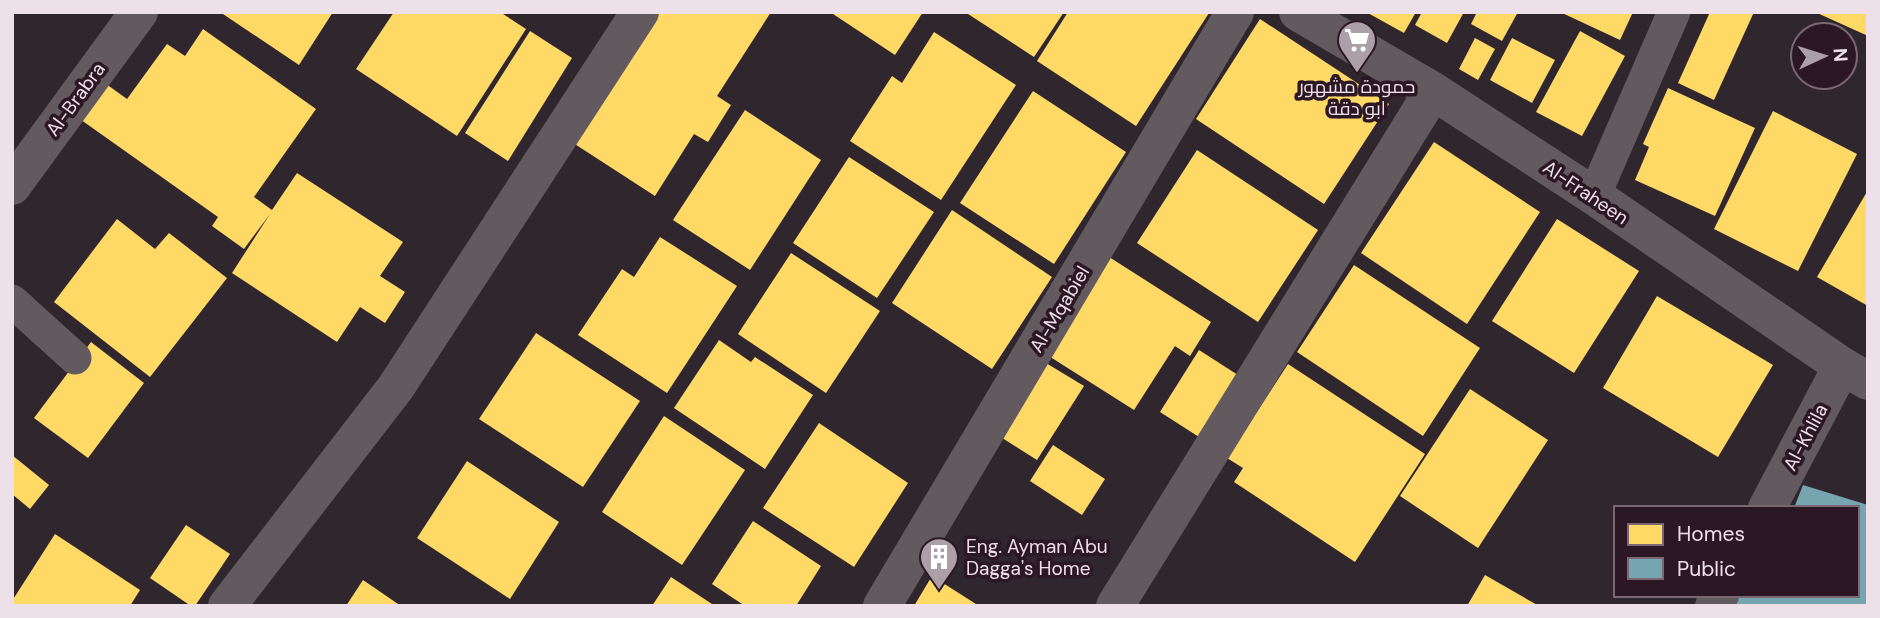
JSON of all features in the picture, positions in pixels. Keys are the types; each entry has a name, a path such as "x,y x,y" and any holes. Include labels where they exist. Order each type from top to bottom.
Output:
{"street":[{"name":"Al-Brabra","path":"12,186 139,12"},
{"path":"227,606 396,387 639,12"},
{"name":"Al-Mqabiel","path":"882,606 1235,12"},
{"name":"Al-Fraheen","path":"1298,12 1433,91 1594,196 1855,373"},
{"path":"1115,606 1433,91"},
{"name":"Al-Khlila","path":"1768,506 1855,373"}],"lane":[{"path":"1594,196 1674,12"},
{"path":"12,301 75,358"}],"building: Homes":[{"path":"220,12 333,12 299,65"},
{"path":"394,12 500,12 526,29 457,136 356,69"},
{"path":"648,12 771,12 717,96 731,105 708,142 694,134 655,196 567,139"},
{"path":"830,12 923,12 895,55"},
{"path":"965,12 1064,12 1034,57"},
{"path":"1068,12 1209,13 1136,126 1037,61"},
{"path":"1366,12 1416,12 1404,33"},
{"path":"1422,12 1464,12 1447,43 1415,25"},
{"path":"1477,12 1518,12 1502,41 1471,24"},
{"path":"1560,12 1633,12 1620,40"},
{"path":"1710,12 1754,12 1714,100 1678,83"},
{"path":"1815,12 1868,12 1868,36 1859,32 1859,21 1835,21"},
{"path":"1260,19 1389,104 1324,204 1196,119"},
{"path":"203,29 316,109 254,197 272,210 297,173 403,242 380,276 405,292 385,323 360,307 337,342 232,273 270,214 244,249 212,226 218,217 77,117 102,81 127,99 167,44 185,56"},
{"path":"530,31 572,58 508,161 465,133"},
{"path":"1580,31 1625,56 1582,136 1536,112"},
{"path":"934,32 1016,85 941,200 850,141 892,76 902,83"},
{"path":"1475,38 1495,49 1478,80 1459,69"},
{"path":"1512,38 1555,60 1532,103 1490,80"},
{"path":"1668,88 1755,128 1715,216 1635,180 1649,147 1643,144"},
{"path":"1033,91 1126,152 1054,264 960,203"},
{"path":"745,110 821,160 750,270 673,220"},
{"path":"1773,111 1857,154 1798,271 1714,229"},
{"path":"1434,142 1540,212 1467,324 1361,253"},
{"path":"1197,150 1318,230 1258,322 1137,243"},
{"path":"849,157 934,212 877,298 793,243"},
{"path":"1868,190 1868,306 1817,277"},
{"path":"952,210 1052,277 992,369 892,303"},
{"path":"117,219 155,249 169,233 227,278 150,377 54,302"},
{"path":"1557,219 1639,271 1574,373 1492,321"},
{"path":"660,237 737,286 667,393 578,335 622,269 634,277"},
{"path":"791,253 880,311 826,393 738,334"},
{"path":"1106,255 1211,322 1190,356 1175,346 1134,410 1044,353"},
{"path":"1354,265 1480,348 1423,436 1297,352"},
{"path":"1657,296 1773,365 1718,457 1603,388"},
{"path":"536,333 640,401 583,487 479,419"},
{"path":"719,340 751,362 755,357 813,395 765,469 674,408"},
{"path":"91,342 144,383 88,458 34,418"},
{"path":"1199,350 1238,375 1199,437 1160,412"},
{"path":"1046,363 1084,386 1037,460 999,436"},
{"path":"1288,364 1425,454 1355,562 1234,482 1243,468 1227,458"},
{"path":"1470,389 1548,440 1478,548 1400,496"},
{"path":"664,416 745,470 682,565 602,512"},
{"path":"819,423 908,483 854,567 763,508"},
{"path":"1053,445 1105,479 1082,515 1030,481"},
{"path":"12,455 49,485 30,509 12,494"},
{"path":"467,461 559,522 510,599 417,538"},
{"path":"753,521 821,566 796,606 745,606 712,584"},
{"path":"186,525 230,554 195,606 191,606 150,578"},
{"path":"55,534 140,590 130,606 12,606 12,601"},
{"path":"1485,575 1539,606 1467,606"},
{"name":"Eng. Ayman Abu Dagga's Home","path":"932,576 979,606 914,606"},
{"path":"671,577 715,606 652,606"},
{"path":"363,580 401,606 346,606"}],"building: Public":[{"path":"1803,485 1868,505 1868,606 1724,606 1729,597 1859,597 1859,506 1795,506"}],"place":[{"name":"حمودة مشهور ابو دقة","path":"1357,74"},
{"name":"Eng. Ayman Abu Dagga's Home","path":"939,591"}]}
